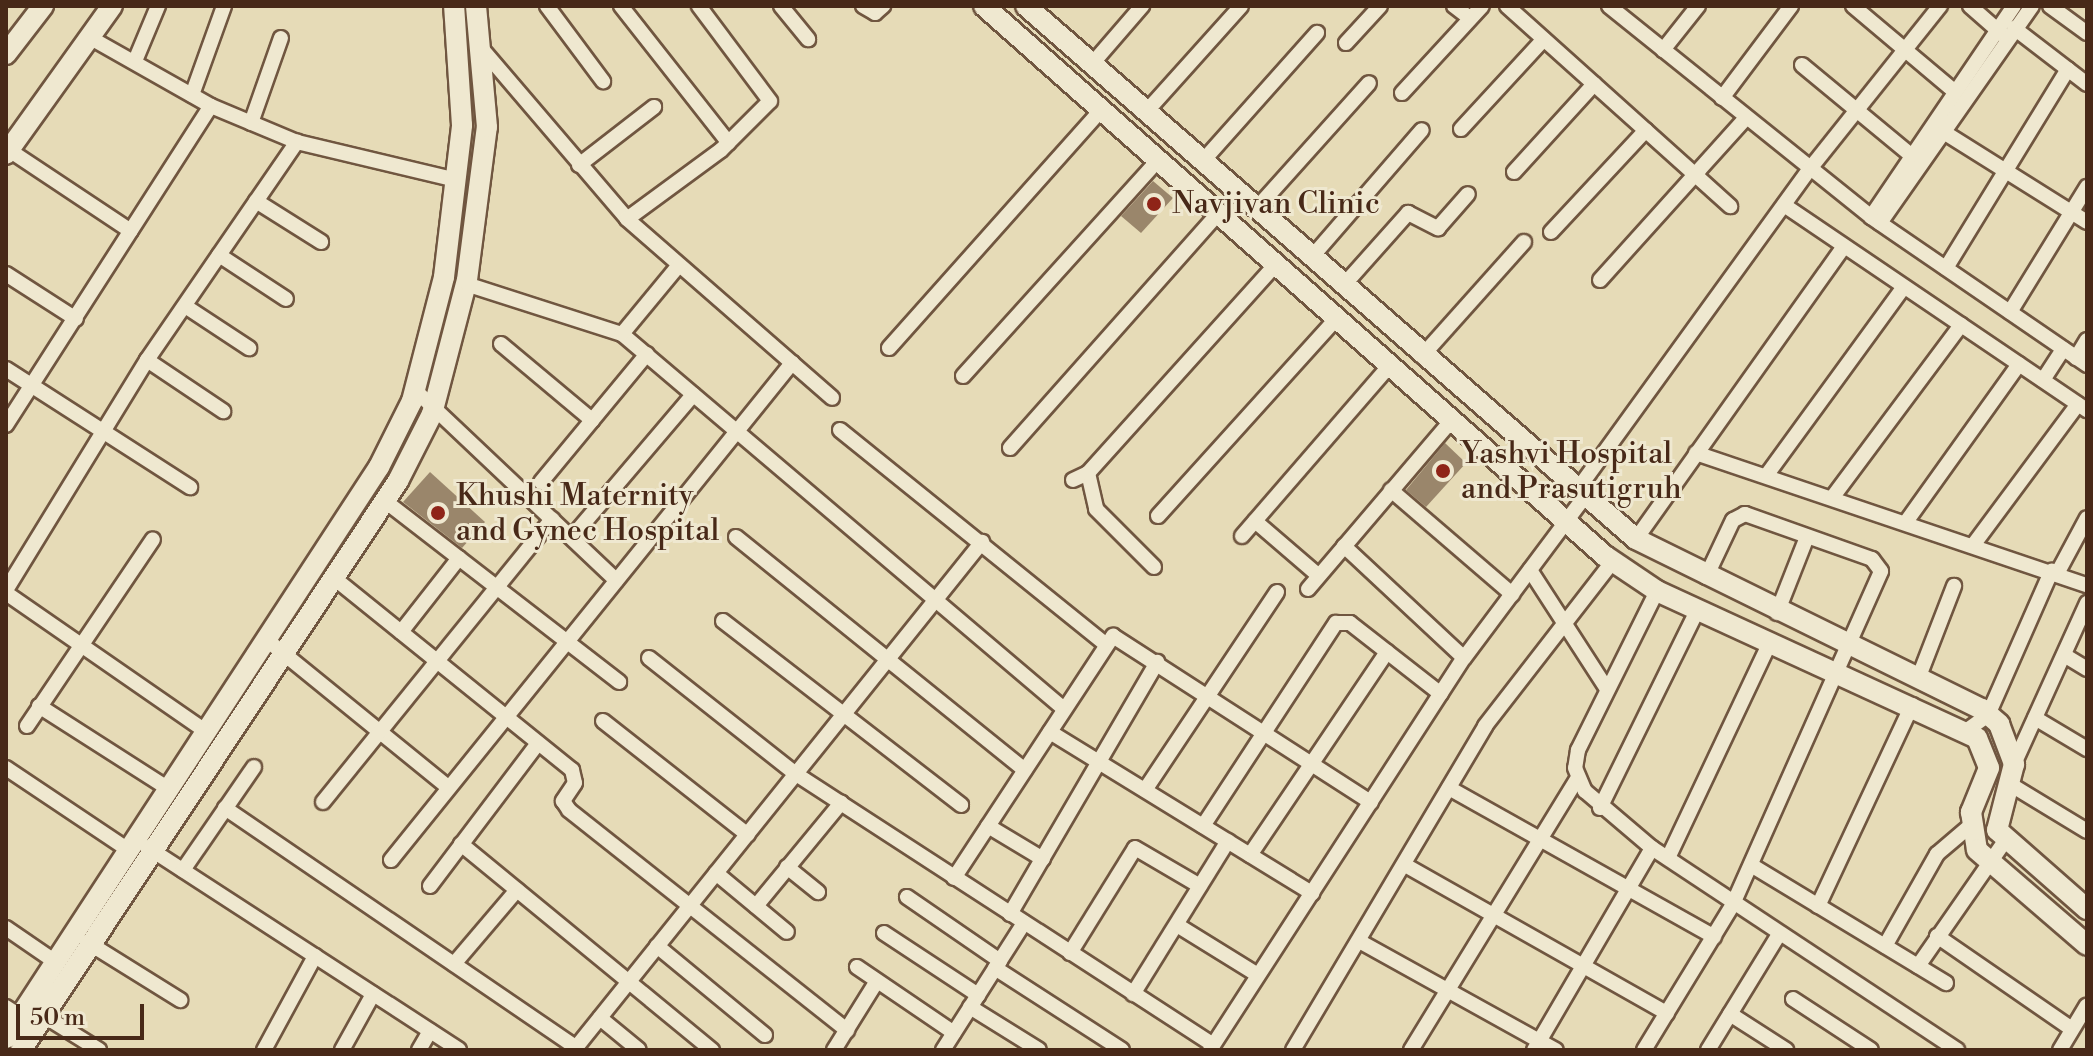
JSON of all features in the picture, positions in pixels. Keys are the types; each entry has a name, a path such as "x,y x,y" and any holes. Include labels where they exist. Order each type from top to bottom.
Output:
{"main road":[{"path":"6,54 43,6"},
{"path":"8,152 112,6"},
{"path":"21,1050 23,1011 87,942 167,788 379,467 415,390 444,277 456,180 464,89 454,6"},
{"path":"6,1038 54,961 137,846 284,654 385,501 434,407 466,284 487,127 476,6"},
{"path":"984,6 1565,522 1613,561 1657,591 1966,731 1986,752 1989,768 1970,826 1985,861 2087,945"},
{"path":"1034,8 1092,64 1579,496 1636,539 1777,613 1988,715 2011,746 2011,774 1997,830 2005,841 2087,909"}],"street":[{"path":"135,61 158,6"},
{"path":"192,95 224,6"},
{"path":"547,6 603,81"},
{"path":"621,6 729,143"},
{"path":"627,219 729,143 766,108 769,94 699,6"},
{"path":"781,6 808,39"},
{"path":"863,6 875,13 883,6"},
{"path":"1092,64 1142,6"},
{"path":"1146,112 1241,6"},
{"path":"1346,43 1380,6"},
{"path":"1454,6 1470,18"},
{"path":"1402,93 1482,6"},
{"path":"1507,6 1730,206"},
{"path":"1609,6 1809,170 1875,220 2082,361 2087,340"},
{"path":"1663,50 1698,6"},
{"path":"1722,98 1791,6"},
{"path":"1853,6 1955,92"},
{"path":"649,658 796,774 1211,1048 1464,658 1565,522 1579,496 1809,170 1940,6"},
{"path":"1970,6 2087,84"},
{"path":"1875,220 1942,131 2005,32 2014,6"},
{"path":"1875,220 1912,156 1955,92 2005,32 2032,6"},
{"path":"2050,6 2087,33"},
{"path":"1202,162 1317,33"},
{"path":"89,37 211,106 297,142 456,180"},
{"path":"251,123 281,38"},
{"path":"1461,129 1544,39"},
{"path":"482,49 627,219 832,398"},
{"path":"1802,65 1912,156"},
{"path":"1946,268 2068,69"},
{"path":"1256,209 1369,83"},
{"path":"1514,172 1594,84"},
{"path":"6,425 211,106"},
{"path":"579,165 654,107"},
{"path":"889,348 1101,110"},
{"path":"1600,280 1746,118"},
{"path":"1311,258 1422,130"},
{"path":"1551,232 1646,130"},
{"path":"1942,131 2087,222"},
{"path":"205,731 6,592 147,360 297,142"},
{"path":"8,152 131,231"},
{"path":"963,376 1158,160"},
{"path":"2010,312 2087,187"},
{"path":"1343,286 1408,213 1438,228 1468,194"},
{"path":"256,201 321,242"},
{"path":"1784,205 2082,407 1974,544"},
{"path":"1010,448 1218,214"},
{"path":"1422,356 1524,242"},
{"path":"1636,539 1844,246"},
{"path":"219,255 286,299"},
{"path":"622,334 679,265"},
{"path":"1073,480 1088,473 1275,265"},
{"path":"6,274 76,319"},
{"path":"466,284 622,334 1064,709"},
{"path":"1766,476 1904,287"},
{"path":"185,306 249,348"},
{"path":"1158,516 1336,319"},
{"path":"1832,498 1961,325"},
{"path":"501,344 592,420"},
{"path":"2043,380 2063,349"},
{"path":"541,482 647,354"},
{"path":"147,360 223,411"},
{"path":"391,860 504,715 792,363"},
{"path":"1906,522 2019,364"},
{"path":"1242,536 1389,366"},
{"path":"6,369 190,487"},
{"path":"415,390 616,580"},
{"path":"572,537 693,395"},
{"path":"1308,589 1451,421"},
{"path":"840,430 1105,644"},
{"path":"1696,453 2055,571 2087,585"},
{"path":"1088,473 1096,509 1154,567"},
{"path":"1391,490 1512,594"},
{"path":"385,501 619,682"},
{"path":"1644,1050 1733,904 1849,647 1880,565 1740,514 1706,577"},
{"path":"1966,731 1988,715 2055,571 2083,536 2087,518"},
{"path":"323,802 552,519"},
{"path":"1255,521 1319,576"},
{"path":"736,537 1025,770"},
{"path":"1777,613 1807,537"},
{"path":"27,726 153,539"},
{"path":"225,808 575,1048 982,542"},
{"path":"1344,546 1464,658"},
{"path":"401,632 459,558"},
{"path":"1293,1050 1494,713 1613,561"},
{"path":"1530,570 1607,689"},
{"path":"334,578 576,776 565,806 688,908 847,1030"},
{"path":"1918,679 1954,586"},
{"path":"1411,1050 1577,779 1578,750 1657,591"},
{"path":"1145,790 1277,592"},
{"path":"2085,825 2011,774 2087,603"},
{"path":"1600,808 1698,609"},
{"path":"723,621 961,805"},
{"path":"1203,826 1336,623 1350,623 1441,694"},
{"path":"954,878 1105,644 1120,638 1371,802"},
{"path":"267,640 448,787"},
{"path":"1668,858 1770,642"},
{"path":"1250,855 1387,652"},
{"path":"2064,655 2087,669"},
{"path":"1010,914 1157,662"},
{"path":"1818,906 1912,705"},
{"path":"39,706 167,788"},
{"path":"2035,718 2087,749"},
{"path":"603,721 748,835"},
{"path":"1050,732 1312,893"},
{"path":"430,886 538,743"},
{"path":"183,870 254,767"},
{"path":"6,768 183,870 459,1050"},
{"path":"1577,779 1600,808 1652,848 1957,1050"},
{"path":"1449,788 1714,937"},
{"path":"756,906 841,803"},
{"path":"988,826 1043,859"},
{"path":"1885,946 1937,854 1970,826"},
{"path":"1133,994 1228,841"},
{"path":"1918,966 1985,861 2005,841"},
{"path":"461,844 712,1050"},
{"path":"1070,953 1135,848 1200,886"},
{"path":"1537,1045 1652,848"},
{"path":"1405,865 1667,1013"},
{"path":"1751,865 1946,983"},
{"path":"787,867 818,892"},
{"path":"716,873 787,932"},
{"path":"454,964 517,890"},
{"path":"907,897 998,965 1122,1050"},
{"path":"857,967 950,1044 1024,923"},
{"path":"1177,925 1258,975"},
{"path":"6,928 54,961"},
{"path":"884,933 1039,1050"},
{"path":"1708,1050 1779,934"},
{"path":"1937,936 2072,1029"},
{"path":"1359,941 1448,990 1537,1045 1556,1050"},
{"path":"87,942 180,1000"},
{"path":"657,946 765,1035"},
{"path":"264,1050 315,956"},
{"path":"834,1050 877,981"},
{"path":"342,1050 373,994"},
{"path":"1793,999 1871,1050"},
{"path":"2060,1050 2087,1005"},
{"path":"23,1011 99,1050"},
{"path":"1730,1014 1786,1050"},
{"path":"600,1018 639,1050"},
{"path":"419,1050 430,1031"}],"building":[{"path":"1153,181 1173,198 1141,233 1121,216"},
{"path":"1445,443 1466,463 1426,507 1406,490"},
{"path":"430,472 485,522 462,548 403,502"}],"place":[{"name":"Navjivan Clinic","path":"1154,204"},
{"name":"Yashvi Hospital and Prasutigruh","path":"1443,471"},
{"name":"Khushi Maternity and Gynec Hospital","path":"438,513"}]}
